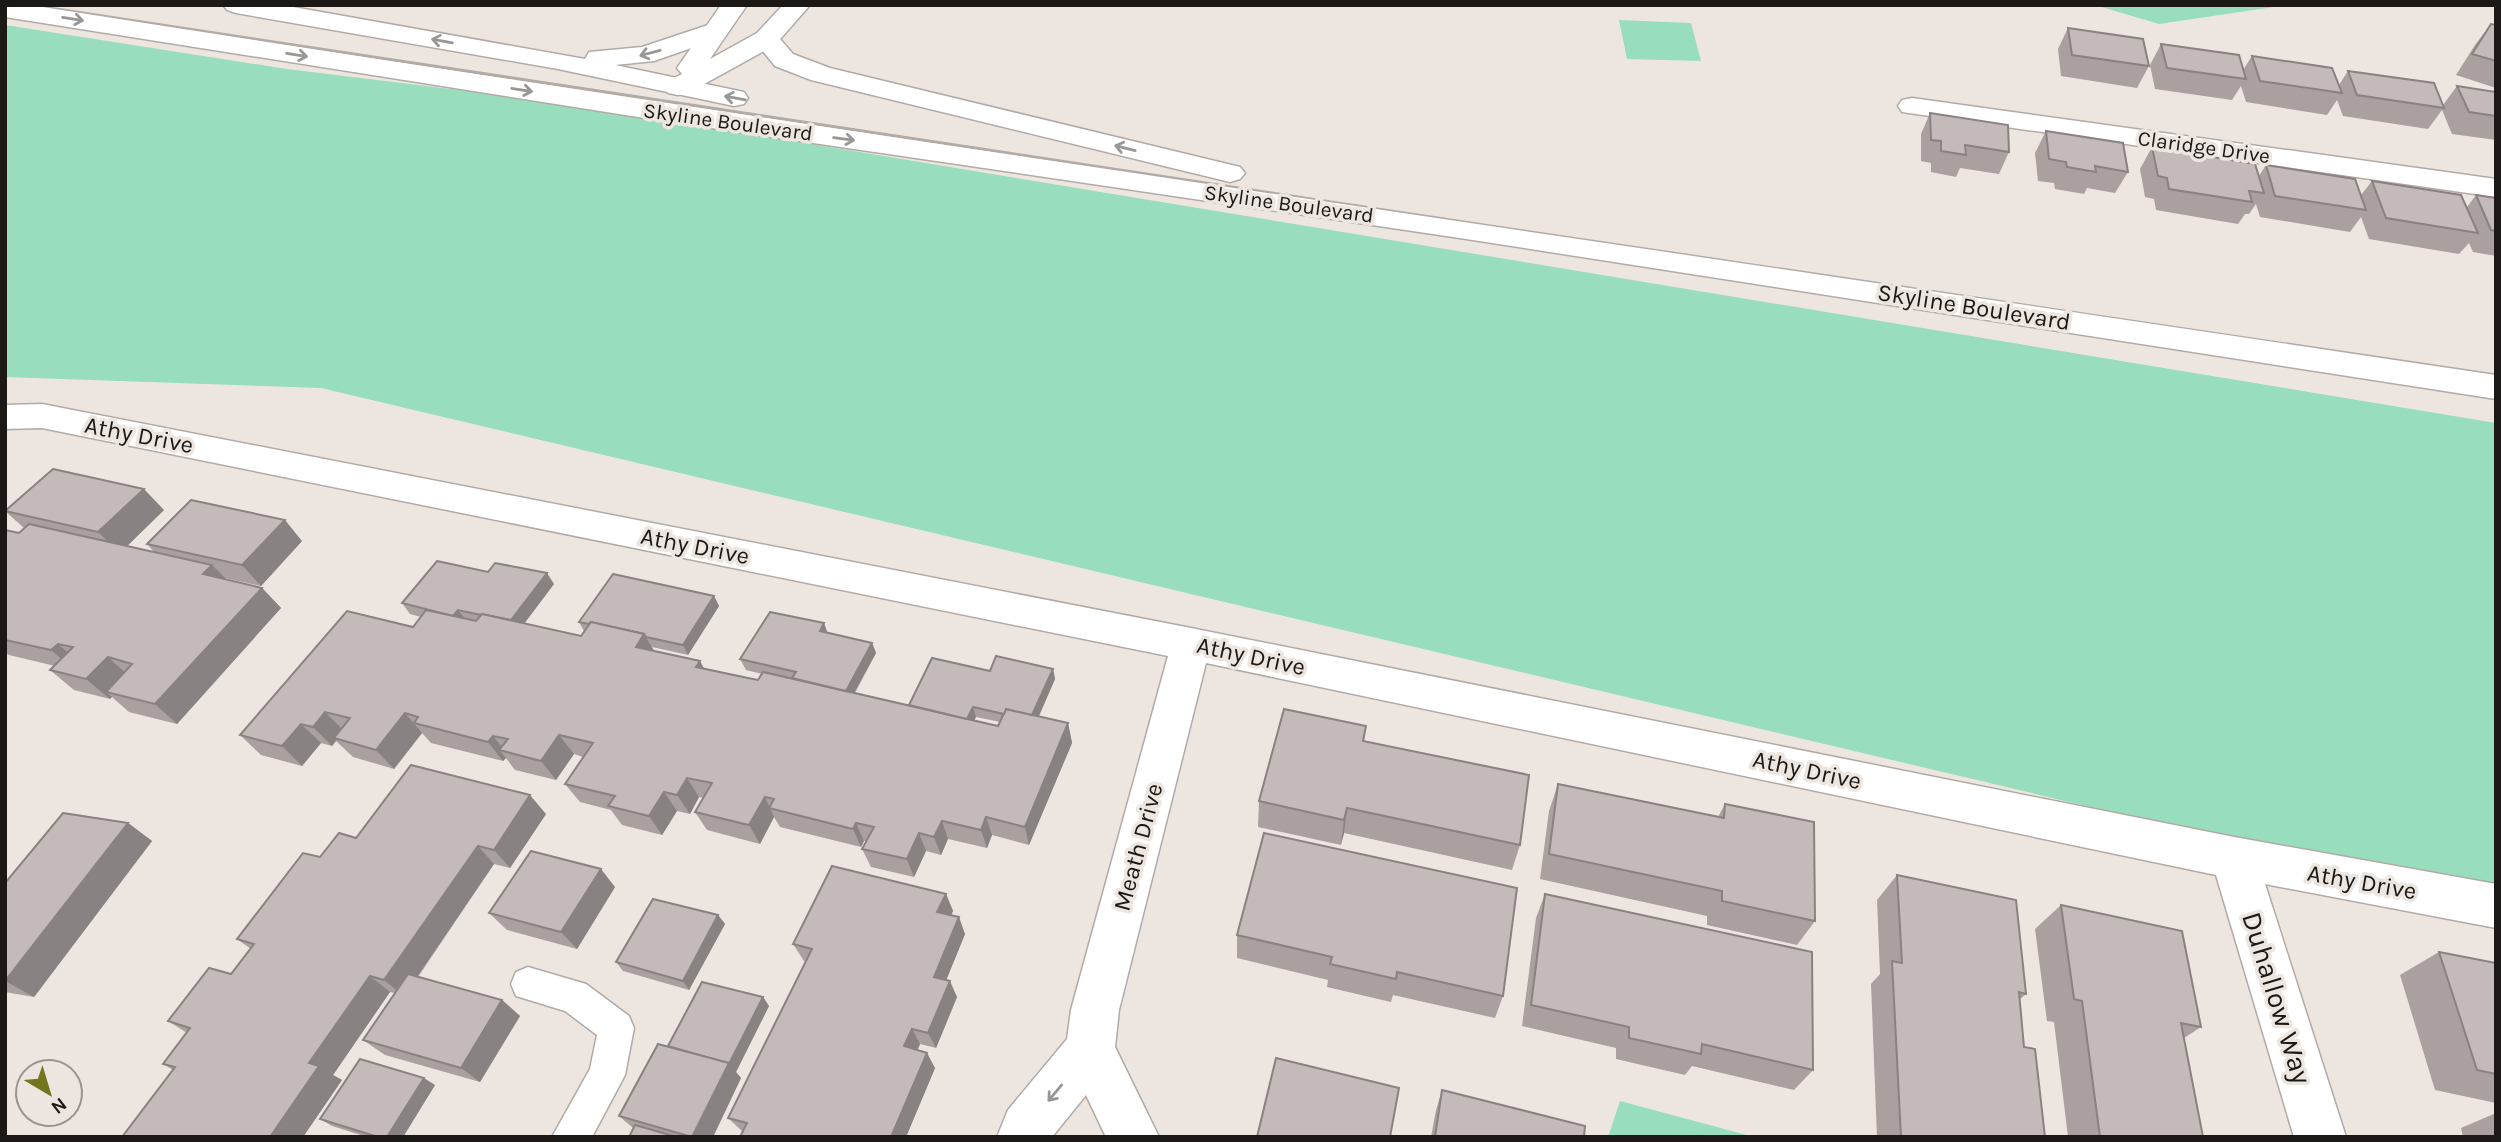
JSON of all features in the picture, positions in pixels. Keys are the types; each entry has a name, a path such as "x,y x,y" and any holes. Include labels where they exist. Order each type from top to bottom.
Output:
{"main road":[{"name":"Skyline Boulevard","path":"236,5 558,61 678,88 1453,228"},
{"path":"657,112 678,88 734,5"},
{"path":"678,88 766,39 797,5"},
{"name":"Skyline Boulevard","path":"5,9 657,112 1453,228 2496,387"},
{"path":"558,61 645,55 715,31"},
{"path":"766,39 784,60 821,74 1453,228"},
{"name":"Claridge Drive","path":"1912,106 2496,188"},
{"name":"Athy Drive","path":"5,417 42,416 1191,644 2234,858 2496,906"},
{"name":"Meath Drive","path":"1090,1050 1095,1010 1191,644"},
{"name":"Duhallow Way","path":"2234,858 2320,1137"},
{"path":"1023,1137 1026,1128 1090,1050 1133,1137"}],"lane":[{"path":"528,984 573,996 616,1028 607,1075 571,1137"}],"green space":[{"path":"2095,5 2287,5 2159,24"},
{"path":"1619,20 1691,23 1701,61 1627,59"},
{"path":"5,25 287,69 671,116 769,137 2496,423 2496,903 321,388 5,377"},
{"path":"1620,1101 1754,1137 1608,1137"}],"building":[{"path":"2491,24 2496,25 2496,61 2472,54"},
{"path":"2068,28 2143,39 2149,66 2072,55"},
{"path":"2161,44 2239,55 2246,79 2167,68"},
{"path":"2252,56 2332,68 2342,93 2260,81"},
{"path":"2348,71 2434,83 2444,108 2357,95"},
{"path":"2457,86 2496,92 2496,116 2469,112"},
{"path":"1930,113 2008,125 2009,152 1965,145 1966,155 1941,151 1941,141 1931,140"},
{"path":"2046,131 2123,143 2128,172 2095,166 2096,172 2067,167 2066,162 2049,159"},
{"path":"2152,147 2255,164 2264,193 2249,191 2252,202 2169,189 2167,178 2158,176"},
{"path":"2266,165 2355,179 2366,210 2275,196"},
{"path":"2372,181 2461,195 2478,233 2386,218"},
{"path":"2476,195 2496,198 2496,231 2491,230"},
{"path":"53,469 144,489 98,532 5,511"},
{"path":"191,500 285,520 242,565 147,544"},
{"path":"29,524 212,565 203,574 262,588 155,704 106,692 132,664 108,657 86,679 50,670 73,647 58,644 51,650 5,640 5,530 19,533"},
{"path":"437,561 488,572 495,563 547,573 511,620 458,610 453,616 402,603"},
{"path":"613,574 714,596 683,645 591,622 579,622"},
{"path":"426,610 476,621 482,614 581,636 591,622 644,634 636,647 700,661 696,667 758,680 763,672 998,726 1006,709 1068,723 1025,827 986,817 981,830 942,821 934,837 919,833 907,859 862,849 874,827 856,823 853,829 769,808 774,799 765,797 749,825 695,812 712,783 687,778 677,795 664,792 649,816 608,806 615,796 565,784 593,743 559,735 541,761 499,750 508,739 493,736 488,742 414,723 418,717 405,713 376,750 334,738 350,718 325,712 313,727 301,724 282,746 240,735 347,611 413,627"},
{"path":"770,612 824,623 820,631 872,643 846,691 792,678 796,672 740,659"},
{"path":"996,656 1053,669 1032,715 1006,709 1004,714 973,707 967,719 909,705 932,658 990,671"},
{"path":"1284,709 1366,726 1363,741 1529,775 1520,845 1347,808 1344,820 1259,801"},
{"path":"411,765 530,795 494,850 478,846 384,980 370,976 309,1063 319,1066 270,1137 122,1137 175,1067 163,1064 190,1028 168,1021 209,968 231,974 254,944 237,939 303,853 320,857 339,833 356,838"},
{"path":"1558,784 1724,818 1725,804 1814,822 1815,921 1722,901 1722,891 1549,854"},
{"path":"63,813 128,823 5,981 5,883"},
{"path":"1264,833 1517,888 1503,996 1397,972 1396,979 1330,964 1332,957 1237,935"},
{"path":"531,851 601,869 561,932 489,913"},
{"path":"832,866 946,894 937,912 959,917 934,977 950,981 928,1033 912,1029 904,1046 927,1053 891,1137 740,1137 747,1123 728,1118 812,949 793,944"},
{"path":"1897,875 2016,900 2026,994 2019,992 2024,1047 2035,1049 2045,1137 1901,1137 1892,961 1902,963"},
{"path":"1545,894 1812,952 1813,1070 1702,1044 1701,1054 1629,1038 1629,1027 1531,1005"},
{"path":"653,899 718,915 683,981 616,962"},
{"path":"2061,905 2182,931 2201,1027 2181,1023 2203,1137 2100,1137 2082,1001 2074,999"},
{"path":"2439,952 2496,963 2496,1074 2477,1070"},
{"path":"408,974 502,1000 461,1068 363,1040"},
{"path":"702,982 763,997 729,1064 668,1046"},
{"path":"658,1044 729,1063 692,1137 619,1116"},
{"path":"1276,1058 1399,1088 1390,1137 1257,1137"},
{"path":"360,1059 424,1078 387,1137 378,1137 320,1119"},
{"path":"1442,1090 1585,1126 1584,1137 1435,1137"},
{"path":"635,1125 677,1137 629,1137"}]}
